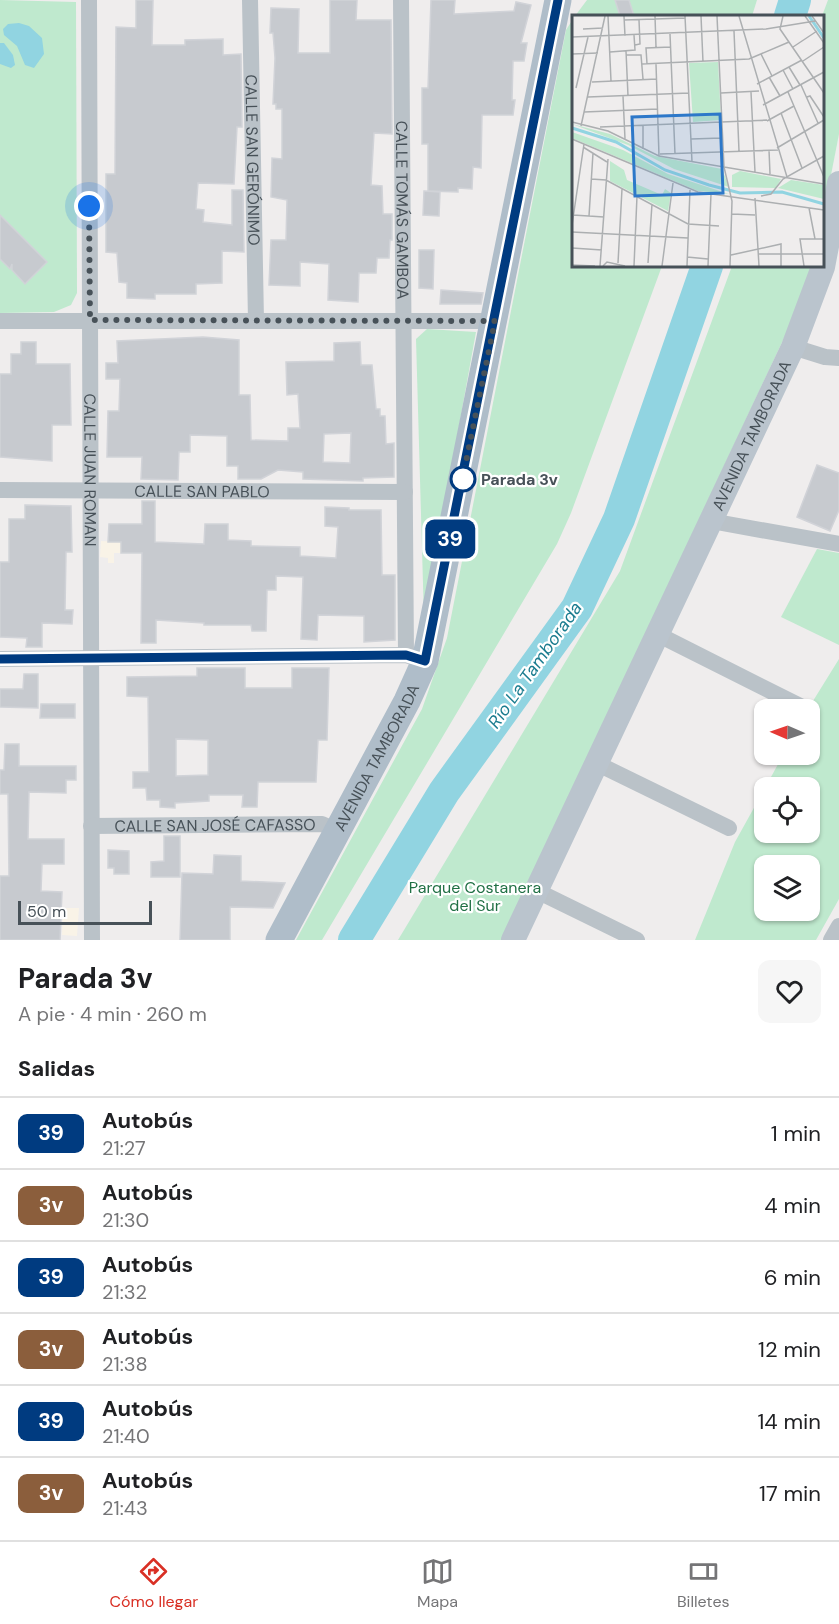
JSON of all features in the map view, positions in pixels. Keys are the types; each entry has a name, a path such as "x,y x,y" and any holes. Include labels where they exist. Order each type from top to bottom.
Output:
{"main road":[{"name":"AVENIDA TAMBORADA","path":"279,940 407,701 415,658 495,321 558,0"},
{"name":"AVENIDA TAMBORADA","path":"824,262 839,183"},
{"name":"AVENIDA TAMBORADA","path":"513,940 793,347 823,267"}],"street":[{"name":"CALLE JUAN ROMAN","path":"89,0 92,940"},
{"name":"CALLE SAN GERÓNIMO","path":"250,0 256,321"},
{"name":"CALLE TOMÁS GAMBOA","path":"401,0 405,492 415,658"},
{"path":"0,321 495,321"},
{"path":"793,347 825,357 839,358"},
{"name":"CALLE SAN PABLO","path":"0,490 405,492"},
{"path":"711,521 839,544"},
{"path":"659,635 786,699"},
{"path":"0,659 415,658"},
{"path":"598,764 729,828"},
{"name":"CALLE SAN JOSÉ CAFASSO","path":"91,826 321,824 338,831"},
{"path":"537,891 637,940"},
{"path":"831,940 839,926"}],"shaded area":[{"path":"101,541 121,542 121,553 114,553 114,563 108,563 108,558 100,557"},
{"path":"63,908 79,908 77,936 62,935"}],"green space":[{"path":"0,0 76,2 77,293 71,305 54,312 0,313"},
{"path":"587,0 757,0 752,15 576,15"},
{"path":"828,0 839,0 839,134 824,211 824,15"},
{"name":"Parque Costanera del Sur","path":"572,21 572,267 662,267 571,513 557,544 322,940 296,940 422,709 447,638 566,30"},
{"name":"Parque Costanera del Sur","path":"732,267 812,267 800,304 502,940 398,940 620,571"},
{"path":"427,329 476,332 424,619 416,339"},
{"path":"817,549 839,553 839,645 781,617"},
{"path":"839,659 839,899 816,940 695,940 735,842 754,808 754,843 820,843 820,777 771,777 777,765 820,765 820,699 814,699"}],"water":[{"path":"19,23 29,26 42,38 44,54 34,68 25,65 17,46 4,35 3,29 8,24"},
{"path":"0,43 4,43 13,55 15,65 11,68 0,64"}],"building":[{"path":"136,0 153,0 152,45 185,45 185,40 223,39 223,55 241,54 242,127 237,127 234,184 198,183 196,209 204,210 203,222 232,225 232,190 243,190 244,252 222,251 222,283 196,284 196,294 155,294 155,299 127,298 127,283 119,282 117,253 106,252 106,174 115,174 116,27 136,28"},
{"path":"330,0 357,0 356,20 391,20 392,134 374,133 371,185 382,186 383,214 392,214 392,240 390,240 389,258 377,258 376,273 359,273 358,302 328,300 329,264 300,262 300,286 269,285 271,240 286,240 287,200 271,197 272,158 282,159 282,109 276,109 276,104 273,104 275,58 273,33 270,33 271,8 299,9 298,53 330,53"},
{"path":"431,0 455,0 454,14 514,11 516,2 531,5 521,43 527,43 524,61 513,61 512,100 515,100 513,115 482,115 481,168 473,167 472,189 458,188 458,192 428,191 428,144 422,144 422,88 428,88"},
{"path":"615,0 629,0 634,15 620,15"},
{"path":"424,191 440,192 439,216 423,215"},
{"path":"0,215 47,262 25,284 12,270 12,264 10,269 0,259"},
{"path":"419,250 434,250 433,289 419,288"},
{"path":"441,290 483,293 481,304 440,304"},
{"path":"203,337 239,340 239,395 250,395 251,440 288,441 288,428 300,428 298,394 287,395 286,362 334,361 334,343 360,342 361,365 372,365 376,409 380,409 380,416 385,416 386,444 394,443 394,477 363,478 363,481 303,479 303,472 278,470 261,479 238,479 238,466 227,466 227,436 190,435 190,452 179,452 178,480 141,479 142,457 107,457 108,411 119,411 120,379 106,379 106,363 118,363 117,341","holes":["351,433 350,463 323,462 324,434"]},
{"path":"21,342 36,342 36,364 70,364 71,425 52,425 52,461 0,457 0,374 11,374 11,354 21,354"},
{"path":"817,465 839,473 839,510 830,531 797,517"},
{"path":"142,501 155,501 155,542 204,544 205,524 228,524 228,540 251,541 251,546 300,547 300,556 336,558 338,527 325,526 325,507 381,510 382,575 395,575 395,640 364,642 364,616 318,615 317,640 301,639 303,577 276,576 276,590 267,590 266,631 252,631 251,625 204,625 204,623 156,620 156,643 141,643 142,553 121,553 121,542 108,542 109,524 142,524"},
{"path":"25,505 71,506 72,552 66,552 65,610 73,610 72,624 42,623 42,647 26,647 27,638 0,637 0,562 9,562 9,519 25,519"},
{"path":"197,668 245,668 245,688 292,688 292,668 329,668 327,740 318,740 316,782 258,782 257,807 242,807 243,795 209,795 209,801 175,803 175,808 160,807 160,800 147,800 146,788 133,788 133,772 149,772 148,697 127,696 127,677 197,676","holes":["176,739 208,740 208,775 176,776"]},
{"path":"24,674 38,674 38,708 0,707 0,689 23,689"},
{"path":"41,704 75,704 75,718 40,718"},
{"path":"5,744 19,744 19,766 76,766 76,780 66,780 66,793 29,792 28,839 64,839 64,864 42,864 41,891 62,892 60,940 0,940 0,876 9,876 8,794 0,794 0,770 4,770"},
{"path":"164,836 180,836 180,877 151,877 151,862 164,861"},
{"path":"108,850 129,851 129,874 114,874 114,868 108,868"},
{"path":"214,855 241,856 241,881 285,883 273,908 230,907 230,940 180,940 182,873 213,874"}],"waterway":[{"name":"Río La Tamborada","path":"790,15 795,0"},
{"name":"Río La Tamborada","path":"354,940 444,792 577,608 619,519 707,267"}],"bus line":[{"name":"39","path":"0,659 406,655 425,661 558,0"}],"place":[{"name":"Parada 3v","path":"463,479"}],"route":[{"path":"89,206 90,320 495,321 462,481 463,479"}]}
